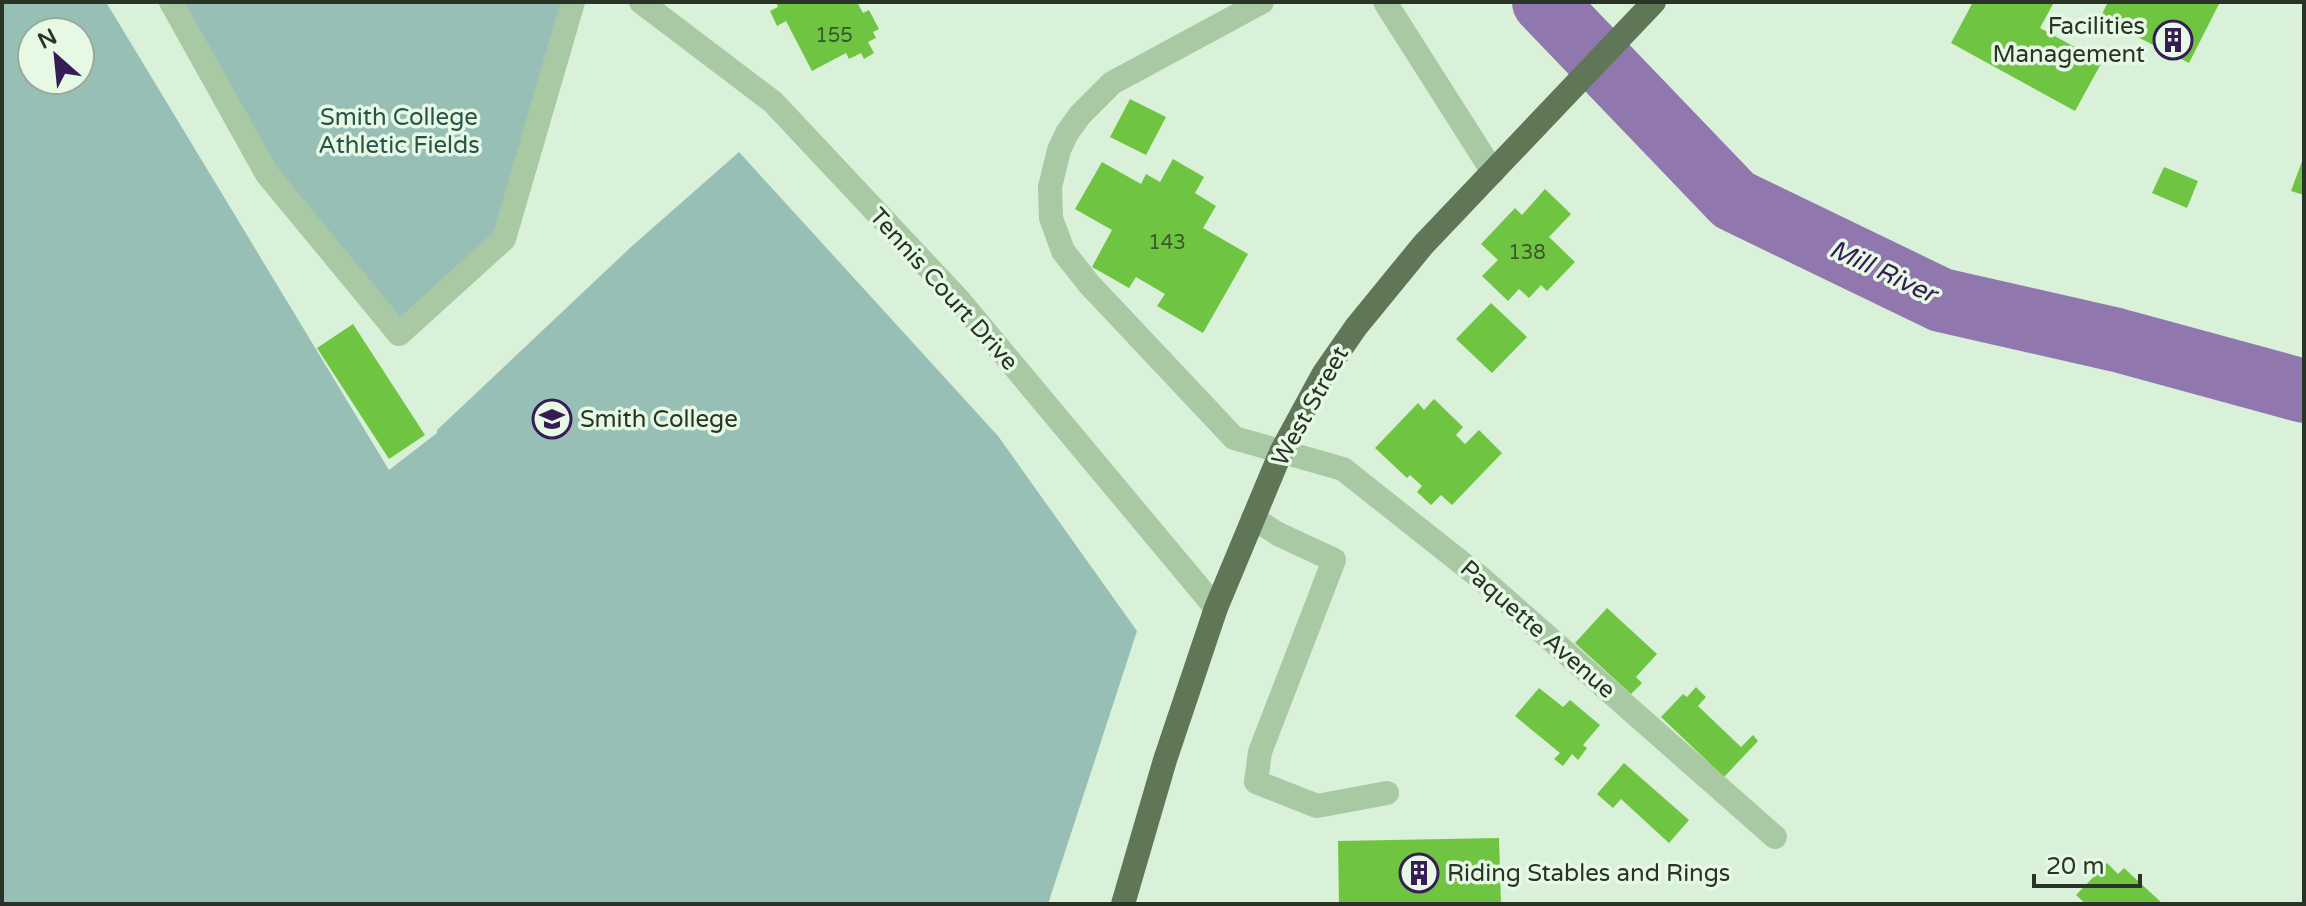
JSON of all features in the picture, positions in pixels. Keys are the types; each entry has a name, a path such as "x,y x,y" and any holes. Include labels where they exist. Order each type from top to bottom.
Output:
{"main road":[{"name":"West Street","path":"1123,904 1165,760 1216,608 1281,452 1324,373 1356,327 1423,245 1654,2"}],"street":[{"path":"171,2 267,174 399,334 504,239 573,2"},
{"name":"Tennis Court Drive","path":"641,2 773,102 958,299 1216,608"},
{"name":"Paquette Avenue","path":"1262,2 1112,83 1080,115 1067,133 1053,169 1049,203 1059,242 1089,284 1234,438 1343,469 1482,579 1775,837"},
{"path":"1385,2 1493,172"},
{"path":"1253,518 1278,534 1334,560 1260,752 1256,782 1317,806 1387,793"}],"green space":[{"name":"Smith College","path":"2,2 106,2 389,470 437,433 631,247 739,152 998,436 1137,631 1048,904 2,904"},
{"name":"Smith College Athletic Fields","path":"171,2 573,2 504,239 399,334 267,174"}],"building":[{"path":"776,2 857,2 863,13 869,10 879,29 873,32 876,38 868,42 874,53 864,59 861,53 849,59 846,53 812,71 786,21 777,26 770,11 778,7"},
{"path":"1973,2 2054,2 2040,28 2102,62 2075,111 1951,43"},
{"name":"Facilities Management","path":"2108,2 2220,2 2189,63 2100,18"},
{"path":"1130,99 1166,117 1146,155 1110,137"},
{"path":"2304,156 2304,195 2291,191"},
{"path":"1173,159 1204,177 1195,193 1216,206 1203,228 1248,254 1203,333 1157,306 1165,294 1136,277 1129,288 1092,267 1112,230 1075,209 1102,162 1141,184 1146,174 1160,182"},
{"path":"2164,167 2198,181 2187,208 2152,193"},
{"path":"1545,189 1571,214 1549,237 1575,262 1547,291 1541,285 1529,298 1519,289 1508,301 1482,276 1498,260 1481,244 1515,208 1522,215"},
{"path":"1491,303 1527,337 1492,373 1456,339"},
{"path":"353,324 425,435 389,459 317,348"},
{"path":"1434,399 1463,427 1456,435 1465,444 1479,430 1502,453 1452,505 1441,495 1431,505 1417,492 1422,486 1410,475 1407,478 1375,448 1418,403 1424,410"},
{"path":"1607,608 1657,654 1636,677 1642,683 1631,694 1575,643"},
{"path":"1696,687 1706,697 1698,706 1741,747 1753,735 1758,741 1724,777 1661,717 1683,694 1687,697"},
{"path":"1539,688 1563,707 1570,700 1600,725 1583,745 1587,748 1578,760 1572,754 1563,766 1554,759 1560,753 1515,716"},
{"path":"1624,763 1689,820 1669,843 1621,799 1613,808 1597,794"},
{"name":"Riding Stables and Rings","path":"1499,838 1501,904 1339,904 1338,841"},
{"path":"2107,863 2118,874 2124,868 2163,904 2086,904 2076,895"}],"waterway":[{"name":"Mill River","path":"1544,2 1734,200 1941,300 2117,340 2304,391"}],"place":[{"name":"Facilities Management","path":"2173,40"},
{"name":"Smith College","path":"552,419"},
{"name":"Riding Stables and Rings","path":"1419,873"}]}
